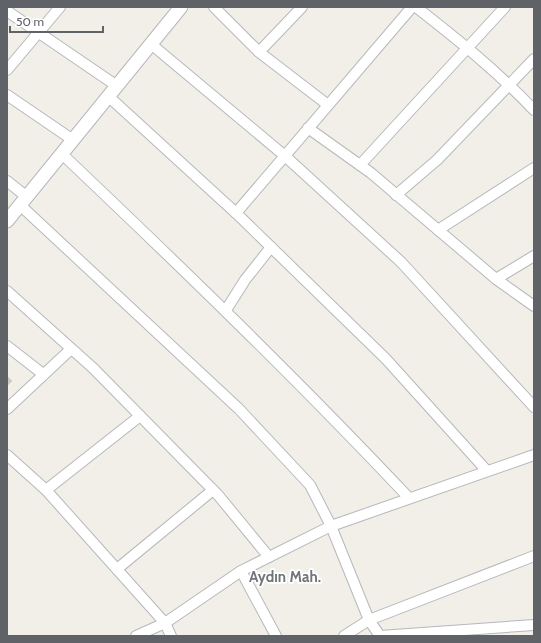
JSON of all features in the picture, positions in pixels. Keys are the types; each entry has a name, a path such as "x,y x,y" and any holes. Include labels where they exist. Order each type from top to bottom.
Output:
{"street":[{"path":"7,70 60,7"},
{"path":"7,221 181,7"},
{"path":"214,7 259,52 328,105"},
{"path":"259,52 302,7"},
{"path":"236,213 412,7"},
{"path":"416,7 468,47 510,84 534,110"},
{"path":"360,165 505,7"},
{"path":"7,11 117,86"},
{"path":"151,44 285,156 401,262 534,407"},
{"path":"396,194 437,160 534,59"},
{"path":"7,95 73,140"},
{"path":"108,96 236,213 386,359 486,471"},
{"path":"308,128 360,165 496,280 534,306"},
{"path":"62,154 226,310 339,423 410,498"},
{"path":"438,230 534,168"},
{"path":"7,182 23,201 239,409 310,485 332,526 368,620 380,636 534,625"},
{"path":"226,310 245,280 271,247"},
{"path":"496,280 534,256"},
{"path":"7,291 71,349 213,490 269,557"},
{"path":"7,346 43,374"},
{"path":"7,409 71,349"},
{"path":"46,490 140,416"},
{"path":"136,636 165,623 242,571 332,526 534,454"},
{"path":"7,455 46,490 165,623 171,636"},
{"path":"117,569 213,490"},
{"path":"344,636 368,620 534,556"},
{"path":"242,571 276,636"}],"building":[{"path":"7,376 12,381 7,386"}],"district":[{"name":"Aydın Mah.","path":"285,577"}]}
